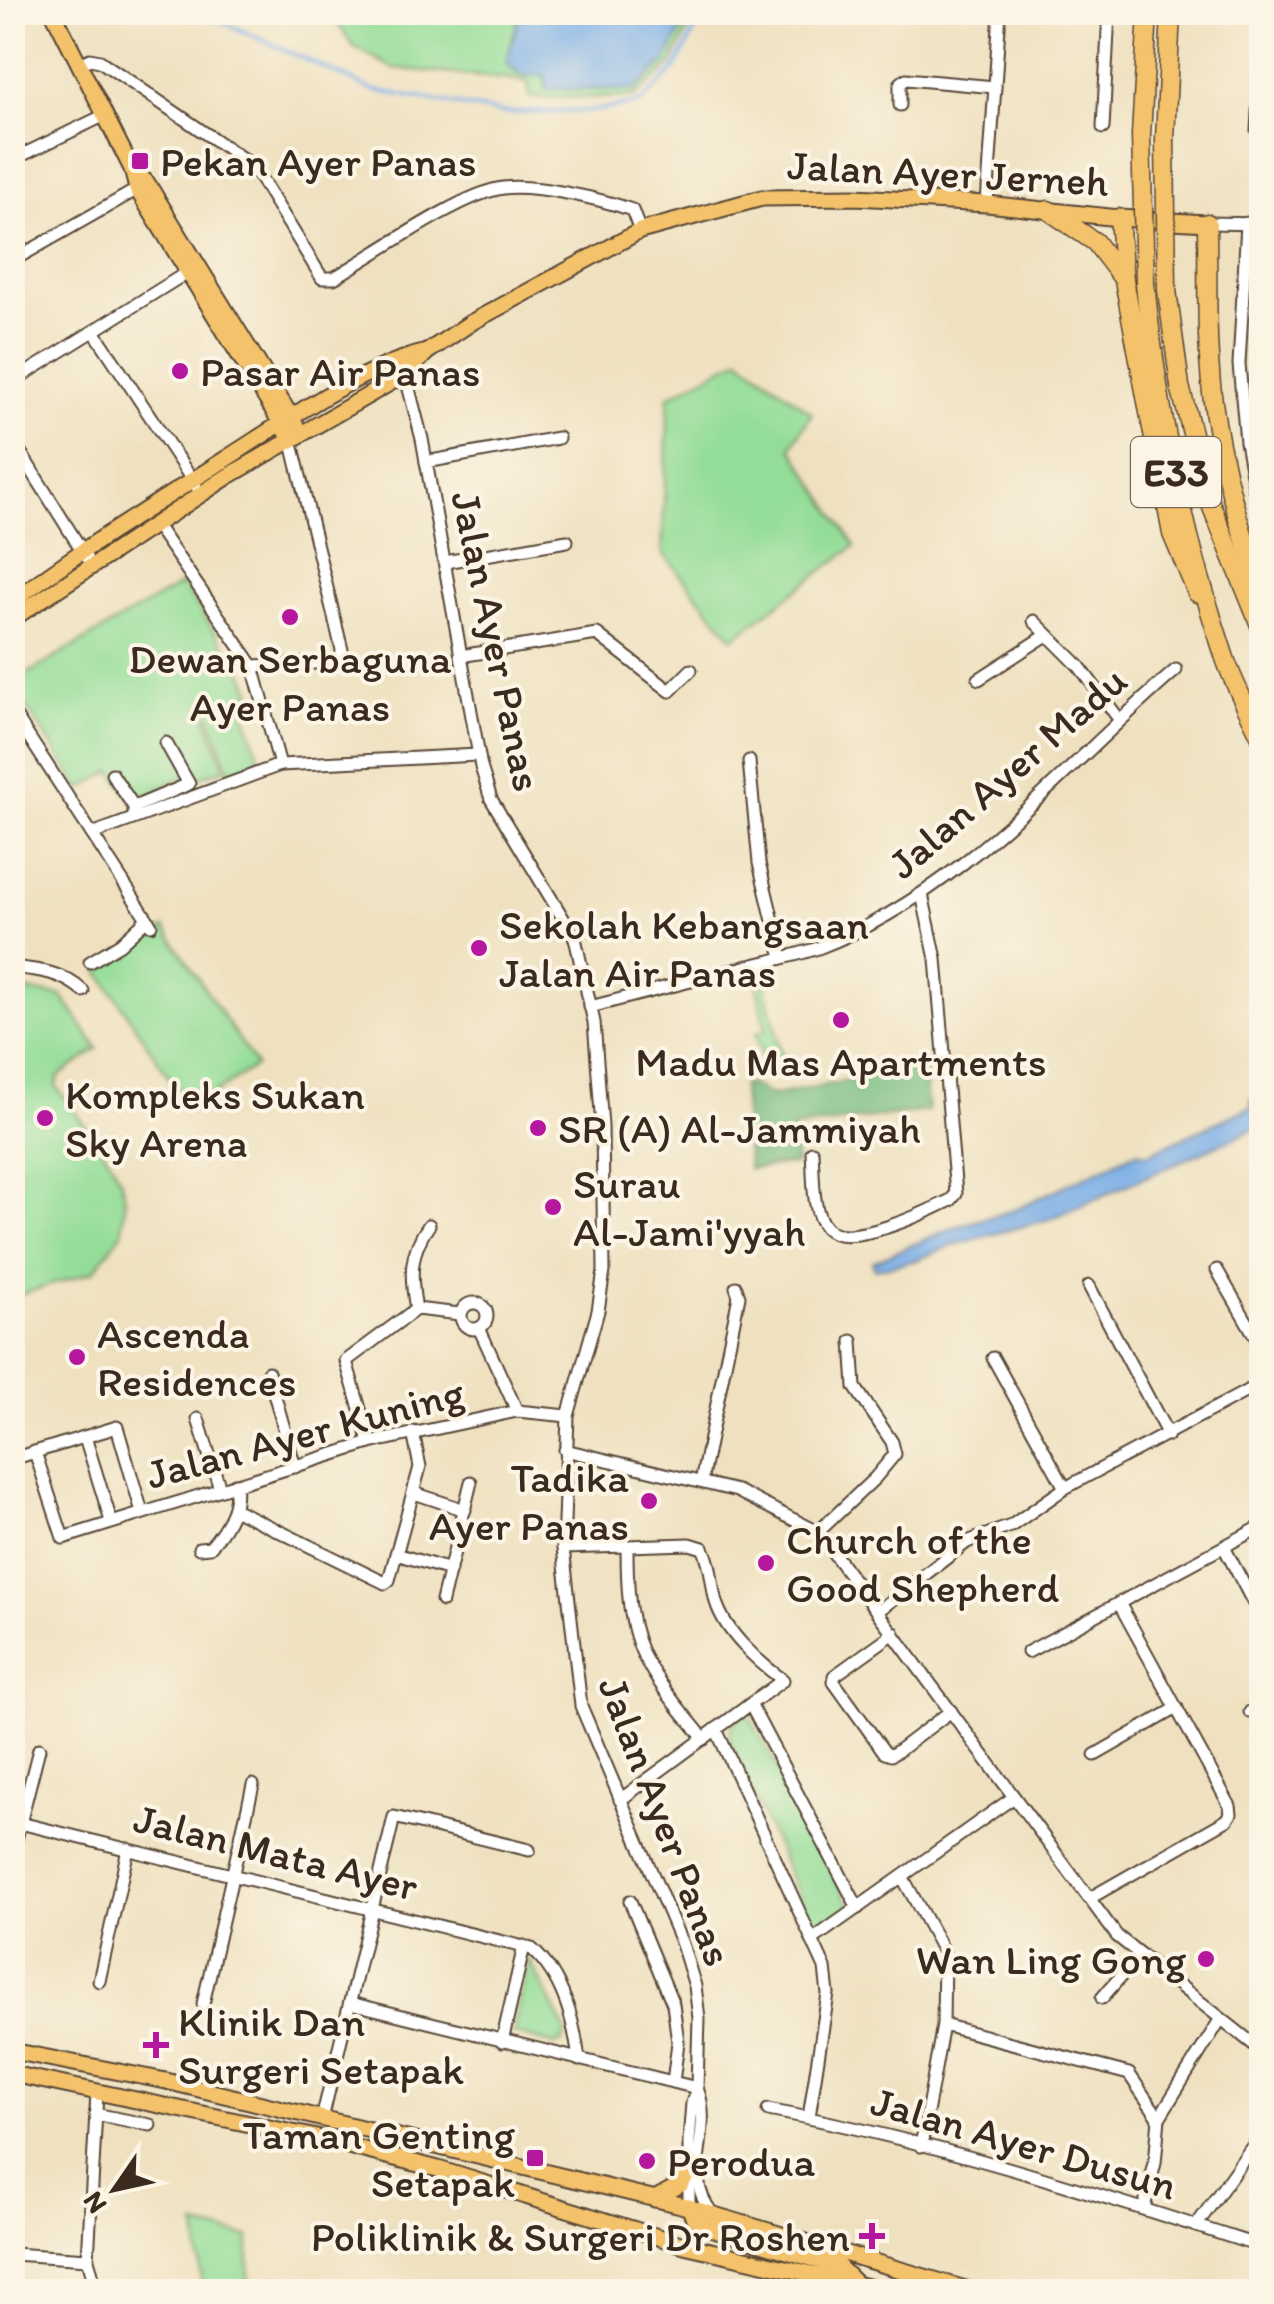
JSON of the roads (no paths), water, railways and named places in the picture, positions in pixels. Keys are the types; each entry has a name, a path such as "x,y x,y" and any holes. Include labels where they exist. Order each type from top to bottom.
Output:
{"highway":[{"name":"E33","path":"1148,12 1141,135 1145,283 1153,365 1187,522 1224,658 1262,739"},
{"name":"E33","path":"1171,12 1165,139 1167,290 1180,386 1210,500 1262,630"},
{"path":"1048,210 1095,242 1124,280"},
{"path":"1120,218 1124,280 1172,534 1224,658"},
{"path":"1208,223 1208,320 1214,413 1229,485 1262,587"}],"main road":[{"path":"52,12 132,169 296,436"},
{"name":"Jalan Ayer Jerneh","path":"12,619 87,558 155,524 197,487 296,436 472,322 640,230 711,210 780,197 988,204 1208,223"},
{"name":"Jalan Ayer Jerneh","path":"12,602 197,487 286,421 403,366"},
{"path":"12,2051 166,2081 688,2207 976,2292"},
{"path":"36,2056 50,2066 89,2078 97,2092"},
{"path":"12,2074 317,2138 438,2169 684,2245 836,2285 855,2282 890,2292"},
{"path":"654,2199 686,2176"},
{"path":"688,2207 694,2218 710,2228 838,2266 855,2282"}],"street":[{"path":"988,204 1000,12"},
{"path":"1103,128 1108,12"},
{"path":"1252,12 1262,13"},
{"path":"1257,131 1262,44"},
{"path":"78,66 90,59 100,61 253,166 322,278 334,278 474,196 505,188 609,202 632,210 640,230"},
{"path":"900,105 900,84 906,79 995,87"},
{"path":"12,160 103,116"},
{"path":"12,261 142,186"},
{"name":"Jalan Ayer Jerneh","path":"1208,223 1262,224"},
{"path":"1247,224 1240,364 1246,442 1262,530"},
{"path":"12,382 191,270"},
{"path":"94,331 197,487"},
{"name":"Jalan Ayer Panas","path":"403,366 426,462 478,755 491,799 576,938 598,1053 604,1272 598,1311 568,1416 563,1548 577,1692 696,1986 697,2088 692,2102 686,2176 688,2207"},
{"path":"253,666 334,662 341,658 296,436"},
{"path":"426,462 558,438"},
{"path":"12,440 87,558"},
{"path":"12,475 27,464"},
{"path":"155,524 253,666 280,765"},
{"path":"445,562 568,541"},
{"path":"1034,621 1078,666 1119,719"},
{"path":"460,656 597,634 670,691 691,670"},
{"path":"979,679 1048,634"},
{"name":"Jalan Ayer Madu","path":"590,1007 817,948 922,894 1047,790 1176,670"},
{"path":"12,711 149,922 90,962"},
{"path":"92,834 189,784 166,743"},
{"path":"134,813 280,765 478,755"},
{"path":"749,761 758,863 782,958"},
{"path":"112,774 134,813"},
{"path":"812,1152 818,1212 824,1227 837,1235 866,1233 907,1221 956,1194 936,959 922,894"},
{"path":"12,968 47,970 70,979 83,991"},
{"path":"416,1309 409,1269 419,1238 429,1225"},
{"path":"1216,1270 1262,1348"},
{"path":"1089,1286 1168,1434"},
{"path":"700,1482 739,1296 736,1287"},
{"path":"460,1314 468,1304 481,1306 486,1318 479,1328"},
{"path":"370,1443 346,1360 416,1309 460,1314"},
{"path":"460,1314 468,1328 479,1328"},
{"path":"479,1328 517,1411"},
{"path":"818,1532 895,1454 892,1442 855,1387 852,1342"},
{"path":"992,1358 1065,1488"},
{"path":"268,1372 295,1466"},
{"path":"878,1610 967,1542 1011,1526 1065,1488 1262,1383"},
{"name":"Jalan Ayer Kuning","path":"34,1452 63,1538 413,1432 517,1411 568,1416"},
{"path":"198,1419 220,1489"},
{"path":"12,1458 118,1427 142,1512"},
{"path":"234,1509 380,1582 389,1580 420,1467 413,1432"},
{"path":"85,1437 111,1521"},
{"path":"565,1450 700,1482 761,1501 818,1532 1117,1936 1262,2051"},
{"path":"442,1600 471,1482"},
{"path":"199,1548 210,1547 234,1509 235,1484"},
{"path":"414,1493 465,1510"},
{"path":"1028,1652 1262,1526"},
{"path":"563,1548 690,1544 703,1548 725,1620 768,1670 782,1680 620,1800"},
{"path":"626,1546 627,1588 635,1632 650,1668 704,1738"},
{"path":"1224,1547 1262,1619"},
{"path":"396,1554 450,1570"},
{"path":"1090,1898 1227,1820 1231,1814 1119,1603"},
{"path":"894,1634 834,1676 834,1682 885,1753 898,1751 952,1711"},
{"path":"750,1704 858,1908"},
{"path":"1095,1754 1177,1708"},
{"path":"716,1729 825,1968 828,1994 809,2117"},
{"path":"12,1855 16,1822 39,1749"},
{"path":"203,2004 253,1785"},
{"path":"812,1940 1014,1796"},
{"path":"322,2119 394,1818 529,1850"},
{"name":"Jalan Mata Ayer","path":"16,1822 524,1946"},
{"path":"99,1981 128,1850"},
{"path":"903,1878 944,1953 943,2025 921,2146"},
{"path":"630,1901 673,2004 678,2042 673,2082"},
{"path":"502,2042 524,1946 546,1961 566,1999 579,2060"},
{"path":"1102,1998 1139,1955"},
{"path":"350,2003 697,2088"},
{"path":"1144,2208 1159,2118 1220,2020"},
{"path":"943,2025 1129,2074 1159,2118"},
{"name":"Jalan Ayer Panas","path":"697,2088 704,2104 696,2182 713,2214"},
{"path":"97,2092 88,2258 97,2292"},
{"name":"Jalan Ayer Dusun","path":"768,2110 921,2146 1144,2208 1262,2247"},
{"path":"95,2114 150,2125"},
{"path":"1196,2226 1262,2134"},
{"path":"12,2254 88,2258"}],"water":[{"path":"520,12 690,13 665,62 634,90 546,89 545,76 521,75 506,63"},
{"path":"1261,1095 1261,1126 1050,1219 875,1269 872,1262 955,1227 1011,1211 1138,1151 1147,1154 1253,1106 1251,1100"}],"waterway":[{"path":"208,12 373,90 504,113 592,111 641,103 675,69 704,12"}],"place":[{"name":"Pekan Ayer Panas","path":"140,161"},
{"name":"Pasar Air Panas","path":"180,371"},
{"name":"Dewan Serbaguna Ayer Panas","path":"290,617"},
{"name":"Sekolah Kebangsaan Jalan Air Panas","path":"479,948"},
{"name":"Madu Mas Apartments","path":"841,1020"},
{"name":"Kompleks Sukan Sky Arena","path":"45,1118"},
{"name":"SR (A) Al-Jammiyah","path":"538,1128"},
{"name":"Surau Al-Jami'yyah","path":"553,1207"},
{"name":"Ascenda Residences","path":"77,1357"},
{"name":"Tadika Ayer Panas","path":"649,1501"},
{"name":"Church of the Good Shepherd","path":"766,1563"},
{"name":"Wan Ling Gong","path":"1206,1959"},
{"name":"Klinik Dan Surgeri Setapak","path":"156,2045"},
{"name":"Taman Genting Setapak","path":"535,2158"},
{"name":"Perodua","path":"647,2161"},
{"name":"Poliklinik & Surgeri Dr Roshen","path":"872,2236"}]}
